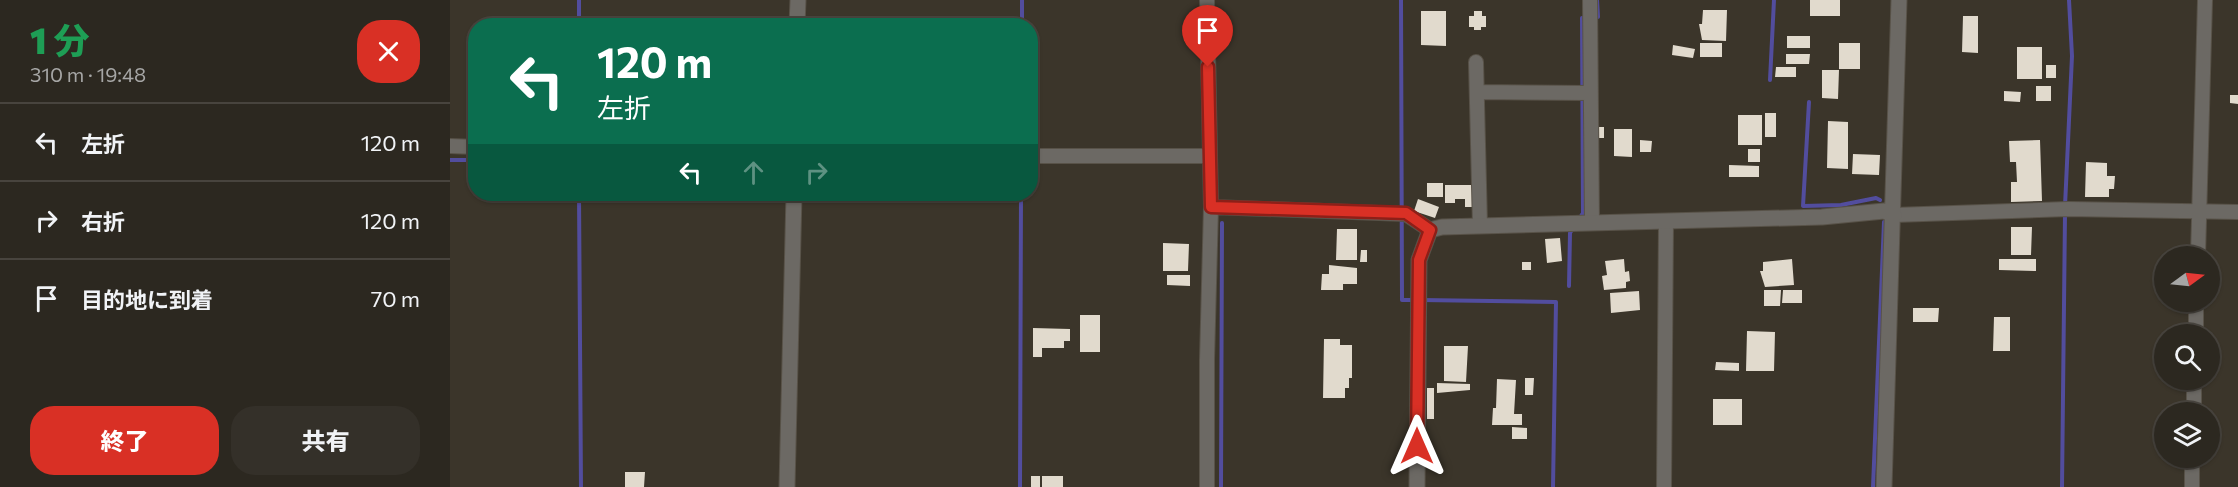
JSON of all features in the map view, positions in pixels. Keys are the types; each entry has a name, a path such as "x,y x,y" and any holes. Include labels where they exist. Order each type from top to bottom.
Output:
{"street":[{"path":"797,18 798,0"},
{"path":"1207,0 1211,207 1207,487"},
{"path":"1884,487 1899,0"},
{"path":"2198,246 2205,0"},
{"path":"1582,223 1585,93 1590,12"},
{"path":"1476,62 1480,225"},
{"path":"1477,92 1585,93"},
{"path":"450,147 468,147"},
{"path":"1038,156 1210,156"},
{"path":"787,487 794,201"},
{"path":"1211,207 1402,213 1430,230 1480,225 1822,217 1884,211 1894,215 2064,209 2238,212"},
{"path":"1664,487 1666,221"},
{"path":"1417,487 1419,260 1430,230"},
{"path":"2192,468 2192,487"}],"building":[{"path":"1810,0 1840,0 1840,16 1810,16"},
{"path":"1703,10 1727,10 1726,41 1702,40 1699,24 1702,24"},
{"path":"1421,11 1446,11 1446,46 1421,45"},
{"path":"1474,11 1482,11 1482,16 1486,16 1486,27 1481,27 1481,30 1469,27 1469,16 1474,16"},
{"path":"1963,16 1978,16 1978,53 1962,52"},
{"path":"1787,36 1810,36 1810,48 1787,48"},
{"path":"1700,43 1722,43 1722,57 1700,57"},
{"path":"1839,43 1860,43 1860,69 1839,69"},
{"path":"1673,45 1695,49 1693,58 1672,55"},
{"path":"2017,47 2042,47 2042,79 2017,79"},
{"path":"1786,54 1810,54 1809,64 1786,64"},
{"path":"2046,65 2056,65 2056,78 2046,78"},
{"path":"1776,67 1796,67 1796,77 1775,77"},
{"path":"1822,70 1839,70 1838,99 1822,98"},
{"path":"2036,86 2051,86 2051,101 2036,101"},
{"path":"2004,91 2021,92 2020,102 2004,101"},
{"path":"2230,95 2238,95 2238,104 2230,103"},
{"path":"1765,113 1776,113 1776,137 1765,137"},
{"path":"1738,115 1762,115 1762,145 1738,145"},
{"path":"1828,121 1848,122 1848,169 1827,168"},
{"path":"1597,127 1604,127 1604,138 1597,138"},
{"path":"1614,129 1632,129 1632,157 1614,156"},
{"path":"1640,140 1652,141 1651,152 1640,152"},
{"path":"2040,140 2042,201 2011,202 2011,182 2017,182 2016,162 2010,162 2009,141"},
{"path":"1748,149 1760,149 1760,162 1748,162"},
{"path":"1853,154 1880,155 1879,175 1852,174"},
{"path":"2086,162 2107,163 2107,176 2115,176 2114,189 2109,189 2109,197 2085,197"},
{"path":"1729,165 1759,166 1759,177 1729,177"},
{"path":"1427,183 1443,183 1443,197 1427,197"},
{"path":"1445,185 1474,185 1474,207 1465,207 1465,199 1455,199 1455,203 1445,203"},
{"path":"1418,199 1439,207 1435,218 1414,211"},
{"path":"2011,227 2032,227 2031,255 2011,255"},
{"path":"1337,229 1357,229 1357,260 1336,260"},
{"path":"1560,238 1562,261 1547,263 1545,239"},
{"path":"1163,243 1189,244 1188,271 1163,271"},
{"path":"1361,250 1367,250 1367,262 1360,262"},
{"path":"1624,259 1625,272 1629,271 1630,281 1626,282 1626,288 1604,290 1602,276 1607,275 1605,261"},
{"path":"1792,259 1794,285 1765,287 1760,271 1763,271 1763,262"},
{"path":"1999,259 2036,259 2036,271 1999,270"},
{"path":"1522,262 1531,262 1531,270 1522,270"},
{"path":"1329,265 1357,268 1357,284 1343,284 1343,290 1321,290 1322,274 1329,274"},
{"path":"1167,275 1190,275 1190,286 1167,285"},
{"path":"1764,290 1781,290 1780,306 1764,306"},
{"path":"1783,290 1802,290 1802,303 1782,303"},
{"path":"1639,291 1640,310 1611,313 1610,293"},
{"path":"1913,308 1939,308 1938,322 1913,322"},
{"path":"1080,315 1100,315 1100,352 1080,352"},
{"path":"1994,317 2010,317 2010,351 1993,351"},
{"path":"1033,328 1070,329 1070,341 1064,341 1064,348 1042,348 1042,357 1033,357"},
{"path":"1747,331 1775,332 1774,371 1746,371"},
{"path":"1324,339 1340,339 1340,345 1352,345 1352,378 1349,378 1349,388 1345,388 1345,398 1323,398"},
{"path":"1444,346 1468,346 1466,382 1444,381"},
{"path":"1716,362 1739,363 1739,371 1715,370"},
{"path":"1525,378 1534,378 1533,395 1525,395"},
{"path":"1497,379 1516,380 1514,414 1522,414 1522,425 1492,425 1493,408 1496,408"},
{"path":"1437,383 1470,384 1470,390 1437,393"},
{"path":"1427,388 1434,388 1434,419 1427,419"},
{"path":"1713,399 1742,399 1742,425 1713,425"},
{"path":"1512,427 1527,428 1527,439 1512,439"},
{"path":"625,472 645,472 644,487 625,487"},
{"path":"1031,476 1040,476 1040,487 1031,487"},
{"path":"1042,476 1063,476 1063,487 1042,487"}],"waterway":[{"path":"579,0 579,18"},
{"path":"1022,0 1022,18"},
{"path":"1401,0 1402,300 1414,300"},
{"path":"1579,219 1583,213 1582,18 1598,17 1597,0"},
{"path":"1770,80 1774,0"},
{"path":"2065,206 2072,56 2069,0"},
{"path":"1809,102 1803,206 1841,205 1876,198 1880,200"},
{"path":"450,160 468,160"},
{"path":"579,201 581,487"},
{"path":"1020,487 1021,201"},
{"path":"2062,487 2065,214"},
{"path":"1873,487 1884,222"},
{"path":"1221,487 1222,223"},
{"path":"1569,286 1570,233 1573,228"},
{"path":"1421,300 1556,302 1553,487"}],"route":[{"path":"1208,67 1211,207 1406,213 1430,230 1424,241 1419,260 1417,446"}]}
